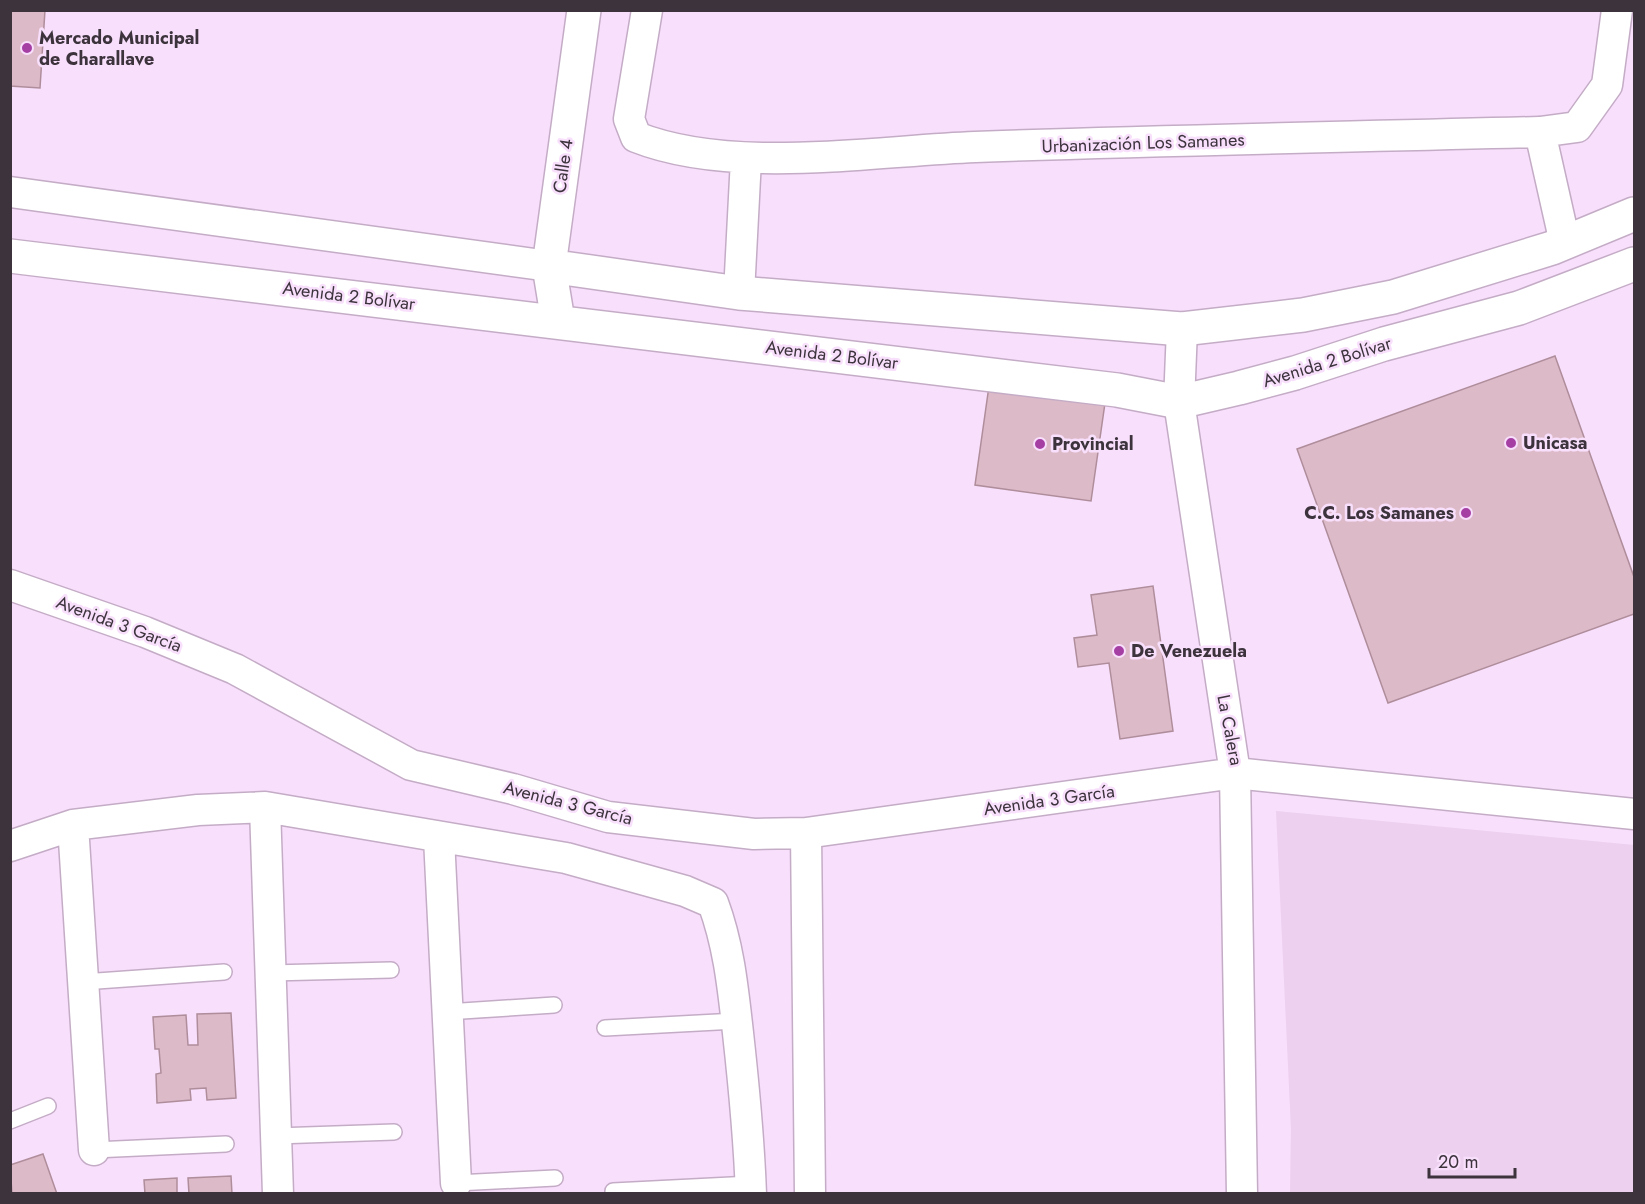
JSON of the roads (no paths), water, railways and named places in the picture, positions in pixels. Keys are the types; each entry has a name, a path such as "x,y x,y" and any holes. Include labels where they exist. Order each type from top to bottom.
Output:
{"street":[{"name":"Calle 4","path":"558,321 549,266 584,10"},
{"name":"Urbanización Los Samanes","path":"647,10 629,119 636,137 653,144 746,159 974,147 1540,132 1577,127 1607,85 1617,10"},
{"path":"1540,132 1565,243"},
{"path":"739,293 746,159"},
{"path":"10,192 739,293 1182,329 1334,311 1393,297 1565,243 1635,214"},
{"name":"Avenida 2 Bolívar","path":"10,256 1116,390 1179,402 1295,374 1384,344 1519,308 1635,264"},
{"name":"La Calera","path":"1182,329 1179,402 1234,773 1635,814"},
{"name":"Avenida 3 García","path":"10,585 145,632 235,669 411,765 513,789 608,816 754,834 806,833 1234,773"},
{"path":"1234,773 1242,1194"},
{"path":"265,807 278,1194"},
{"path":"10,846 73,825 198,810 265,807 566,858 685,891 713,903 724,933 736,1021 748,1122 751,1189"},
{"path":"73,825 94,1150"},
{"path":"806,833 810,1194"},
{"path":"439,838 456,1183"}],"lane":[{"path":"271,973 391,970"},
{"path":"83,982 224,972"},
{"path":"447,1012 554,1005"},
{"path":"605,1028 736,1021"},
{"path":"10,1121 48,1106"},
{"path":"276,1136 394,1132"},
{"path":"94,1150 226,1144"},
{"path":"456,1183 555,1178"},
{"path":"613,1191 751,1189"}],"place":[{"name":"Mercado Municipal de Charallave","path":"27,48"},
{"name":"Unicasa","path":"1511,443"},
{"name":"Provincial","path":"1040,444"},
{"name":"C.C. Los Samanes","path":"1466,513"},
{"name":"De Venezuela","path":"1119,651"}]}
